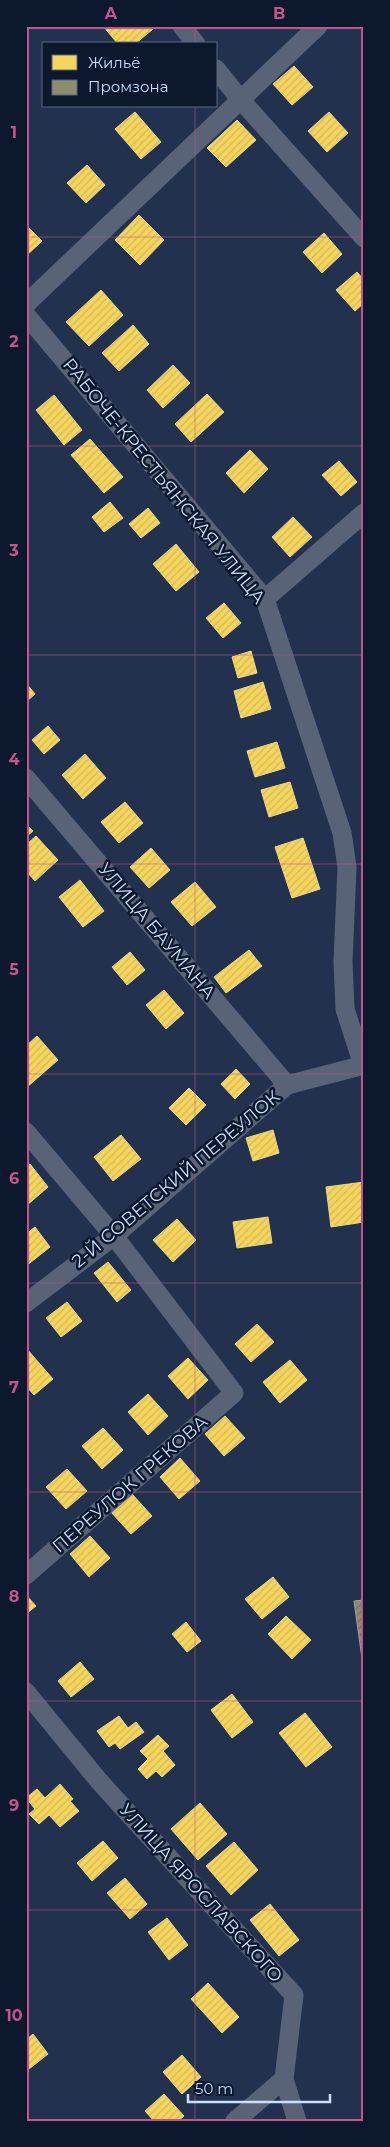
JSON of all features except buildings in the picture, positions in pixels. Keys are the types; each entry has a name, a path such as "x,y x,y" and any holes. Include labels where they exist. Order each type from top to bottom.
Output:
{"street":[{"path":"182,26 194,42"},
{"path":"26,304 318,26"},
{"path":"218,72 240,99 364,238"},
{"name":"РАБОЧЕ-КРЕСТЬЯНСКАЯ УЛИЦА","path":"26,315 265,599 342,833 347,867 344,962 345,1009 364,1065"},
{"path":"265,599 364,514"},
{"name":"УЛИЦА БАУМАНА","path":"26,778 287,1085"},
{"name":"2-Й СОВЕТСКИЙ ПЕРЕУЛОК","path":"26,1303 114,1236 287,1085 364,1065"},
{"path":"29,1143 114,1236"},
{"name":"ПЕРЕУЛОК ГРЕКОВА","path":"26,1575 234,1393 114,1236"},
{"name":"УЛИЦА ЯРОСЛАВСКОГО","path":"26,1692 99,1781 294,1995 284,2079 297,2121"},
{"path":"235,2121 284,2079"}]}
